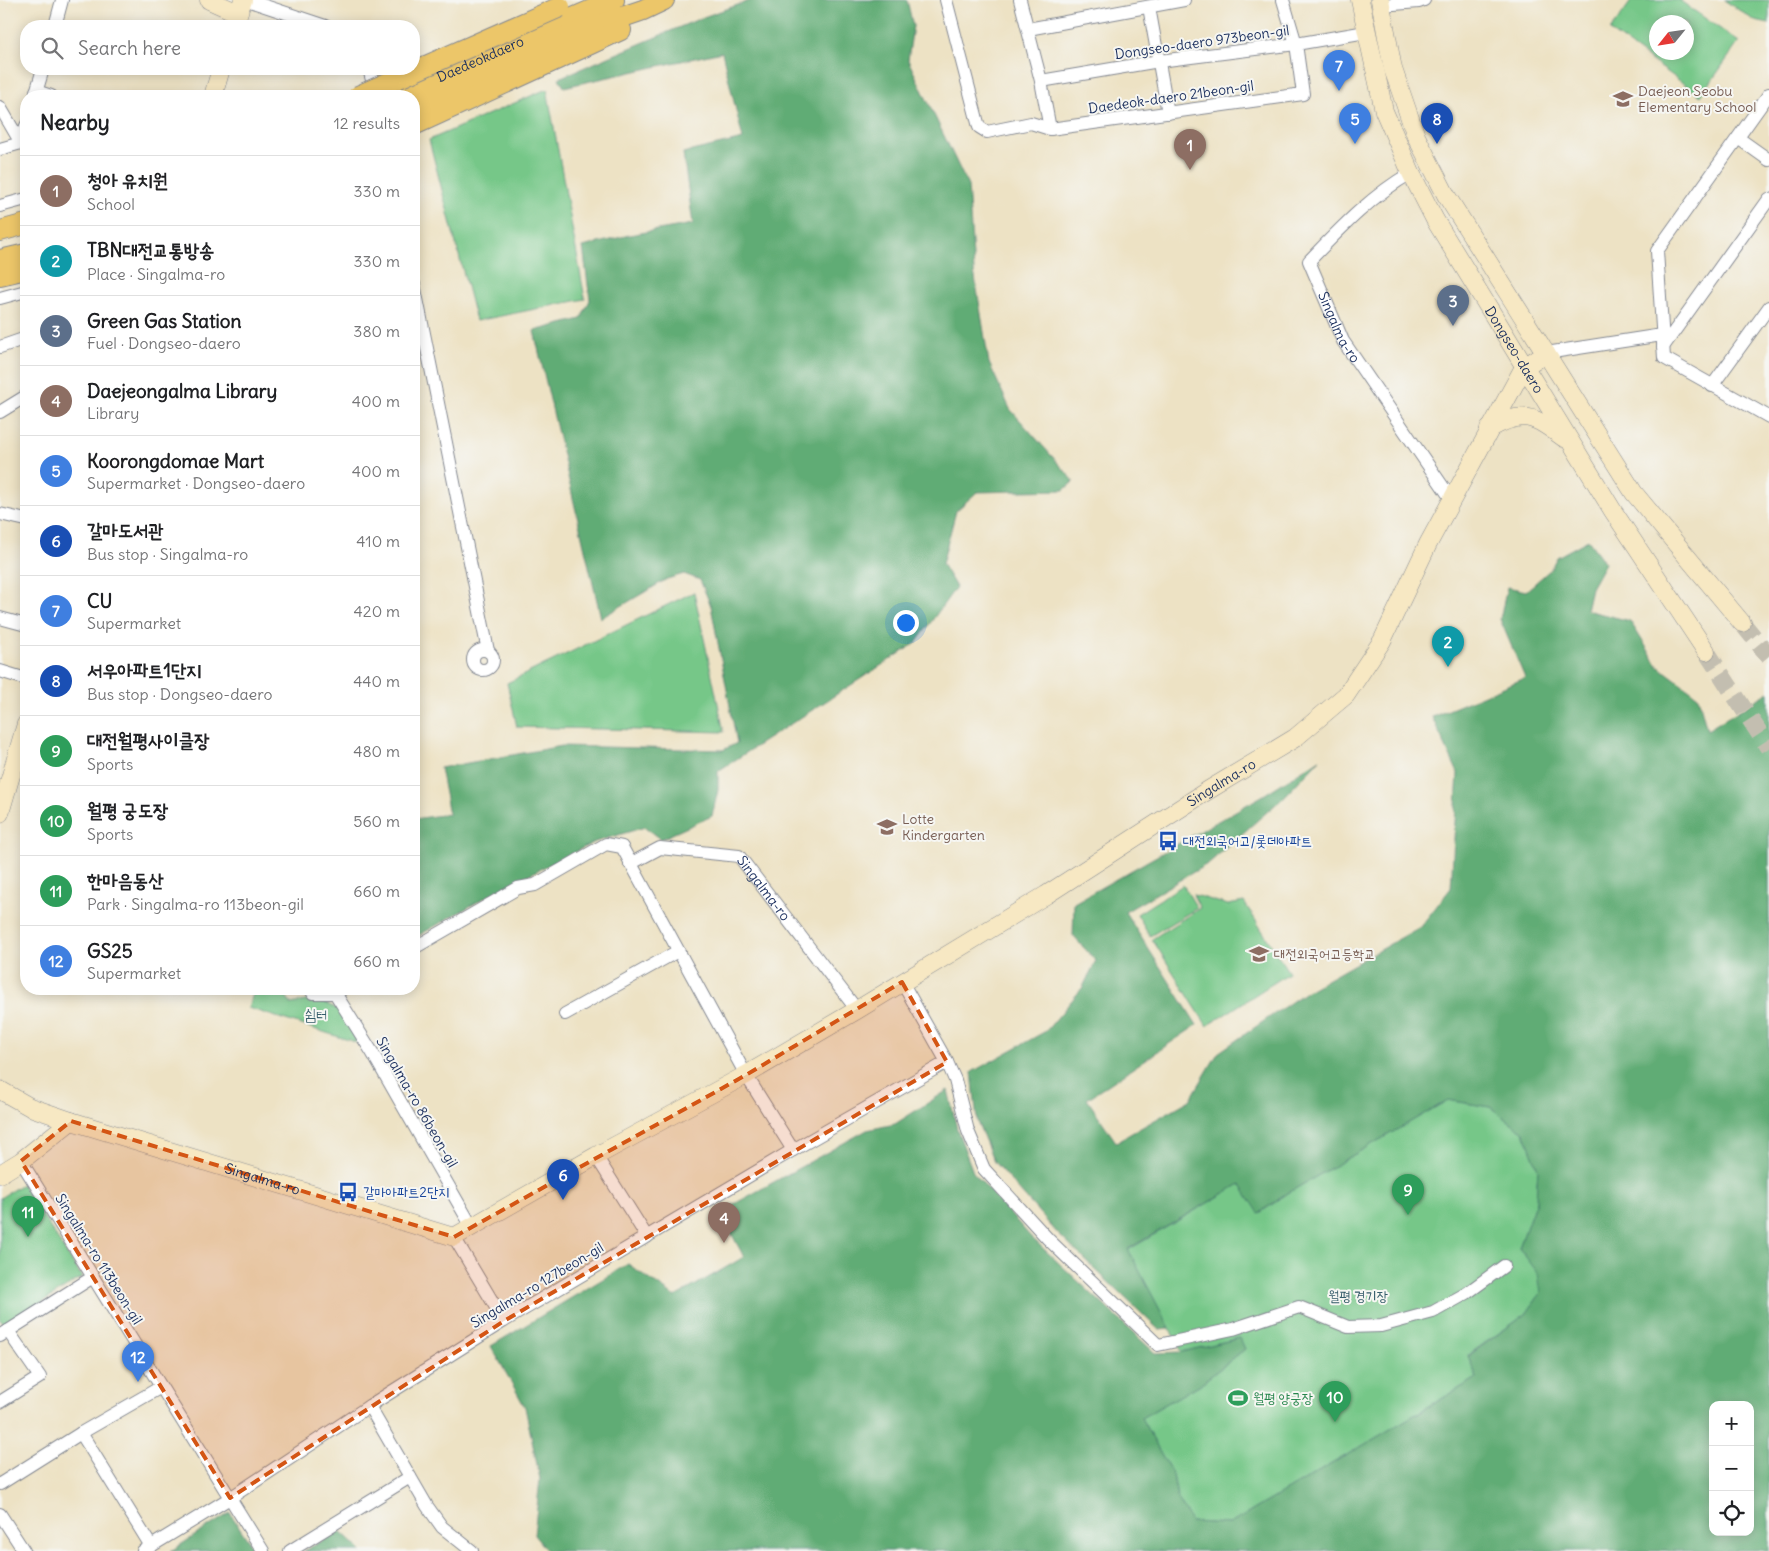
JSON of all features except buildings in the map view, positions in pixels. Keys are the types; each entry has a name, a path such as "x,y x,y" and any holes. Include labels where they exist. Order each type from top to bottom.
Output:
{"main road":[{"path":"568,28 582,0"},
{"path":"420,121 614,0"},
{"path":"377,90 568,28 638,22 643,10 664,0"},
{"name":"Daedeokdaero","path":"412,90 568,28"},
{"name":"Daedeokdaero","path":"420,102 568,28"},
{"path":"0,231 20,226"},
{"path":"0,244 20,239"},
{"path":"0,260 20,255"},
{"path":"0,275 20,270"}],"street":[{"path":"57,20 62,0"},
{"path":"209,0 241,10 293,15 308,20"},
{"path":"280,0 293,15"},
{"name":"Daedeok-daero 21beon-gil","path":"946,0 979,127 987,132 1031,123 1050,129 1303,94 1296,44 1284,0"},
{"path":"1020,0 1041,81 1050,129"},
{"path":"1028,29 1184,0"},
{"name":"Dongseo-daero","path":"1360,0 1384,111 1410,173 1435,220 1613,511 1706,651"},
{"path":"1380,3 1419,2 1424,0"},
{"name":"Dongseo-daero","path":"1380,3 1393,69 1416,136 1446,195 1634,493 1742,623"},
{"path":"1149,6 1168,113"},
{"name":"Dongseo-daero 973beon-gil","path":"1041,81 1159,61 1296,44 1366,32"},
{"path":"37,90 41,75"},
{"path":"215,90 219,75"},
{"path":"371,75 374,90"},
{"path":"1769,94 1657,251 1664,358 1769,417"},
{"path":"0,107 20,138"},
{"path":"1738,138 1769,160"},
{"path":"0,149 20,145"},
{"name":"Singalma-ro","path":"1410,173 1391,184 1309,261 1343,341 1452,500"},
{"path":"1663,341 1769,198"},
{"path":"0,206 20,200"},
{"path":"0,298 20,293"},
{"path":"1712,386 1769,306"},
{"path":"420,314 488,651"},
{"path":"0,346 20,340"},
{"name":"Dongseo-daero","path":"1546,353 1663,341"},
{"path":"1524,367 1546,353"},
{"name":"Singalma-ro","path":"0,1090 30,1107 72,1121 454,1237 596,1156 746,1075 857,1010 1046,895 1207,791 1295,738 1346,695 1382,641 1428,544 1524,367"},
{"path":"0,412 20,400"},
{"path":"1489,430 1506,420 1529,417 1543,422 1572,444"},
{"path":"0,514 20,519"},
{"path":"0,618 20,623"},
{"path":"0,671 20,677"},
{"path":"0,813 20,745"},
{"path":"420,945 518,888 534,885 606,844 622,847 746,1075 793,1150"},
{"name":"Singalma-ro","path":"630,864 660,848 739,856 857,1010"},
{"path":"564,1014 678,951"},
{"path":"902,982 947,1062 955,1080 968,1131 984,1168 1048,1239 1158,1345 1233,1330 1299,1307 1348,1327 1381,1326 1433,1312 1467,1293 1504,1266"},
{"name":"Singalma-ro 86beon-gil","path":"340,995 472,1227"},
{"name":"Singalma-ro 127beon-gil","path":"81,1433 147,1549 230,1498 369,1406 504,1321 793,1150 947,1062"},
{"path":"0,1174 21,1161 72,1121"},
{"path":"596,1156 647,1236"},
{"name":"Singalma-ro 113beon-gil","path":"21,1161 263,1551"},
{"path":"454,1237 504,1321"},
{"path":"0,1402 40,1377 4,1334 93,1277"},
{"path":"0,1484 81,1433 161,1387"},
{"path":"369,1406 427,1506 442,1527 472,1551"},
{"path":"290,1551 410,1477"},
{"path":"0,1514 24,1551"}],"highlighted area":[{"path":"902,982 947,1062 504,1321 230,1498 21,1161 71,1121 454,1237 746,1075"}],"green space":[{"path":"752,0 907,0 913,26 908,60 968,186 974,271 989,363 1010,409 1074,481 1064,490 977,492 956,511 942,564 956,587 916,643 718,771 718,790 712,816 661,839 645,827 595,842 504,887 420,935 420,818 449,814 440,768 562,746 723,750 737,743 711,606 700,580 684,574 667,579 601,618 534,331 581,319 590,300 583,247 629,235 693,224 683,153 743,139 722,52 564,87 559,78 706,16"},
{"path":"1632,0 1679,0 1739,42 1701,96 1651,60 1694,60 1694,15 1649,15 1649,59 1610,31"},
{"path":"1724,0 1769,0 1769,24 1755,21"},
{"path":"547,89 585,299 476,321 429,140"},
{"path":"1588,540 1605,563 1591,588 1586,610 1630,621 1658,666 1698,696 1707,730 1769,692 1769,1551 547,1551 534,1535 540,1479 525,1407 491,1346 628,1264 675,1297 744,1257 720,1212 867,1130 895,1124 948,1090 957,1129 973,1172 1030,1236 1155,1353 1182,1352 1240,1338 1245,1349 1199,1385 1141,1418 1173,1475 1177,1497 1191,1522 1230,1524 1477,1378 1468,1356 1526,1314 1541,1293 1538,1273 1519,1248 1536,1201 1538,1169 1524,1132 1490,1107 1448,1100 1288,1193 1259,1213 1240,1184 1128,1249 1170,1329 1159,1330 1059,1235 994,1162 977,1121 972,1072 1046,1031 1083,987 1096,961 1073,936 1074,903 1262,796 1320,759 1284,797 1209,863 1125,912 1197,1025 1087,1099 1116,1142 1190,1100 1218,1053 1307,991 1420,927 1451,888 1458,773 1432,717 1525,678 1500,619 1507,587 1526,591 1550,570 1557,557"},
{"path":"694,592 724,732 517,727 507,683"},
{"path":"1183,885 1197,908 1150,936 1137,914"},
{"path":"1193,895 1228,905 1244,902 1289,973 1207,1026 1152,939 1200,908"},
{"name":"쉼터","path":"253,995 286,995 291,1004 315,999 340,1010 358,1043 248,1008"},
{"name":"월평 경기장","path":"1448,1100 1490,1107 1524,1132 1538,1168 1536,1201 1519,1248 1539,1273 1541,1293 1526,1314 1468,1355 1477,1378 1230,1524 1191,1522 1177,1497 1173,1475 1141,1418 1199,1385 1245,1349 1239,1338 1182,1352 1128,1250 1240,1184 1260,1213 1288,1193"},
{"path":"22,1184 82,1277 5,1326 0,1319 0,1198"},
{"path":"230,1513 255,1551 171,1551"},
{"path":"340,1531 362,1551 304,1551"}],"tunnel":[{"path":"1742,623 1769,656"},
{"path":"1706,651 1769,748"}],"place":[{"name":"CU","path":"1339,91"},
{"name":"Daejeon Seobu Elementary School","path":"1623,99"},
{"name":"Koorongdomae Mart","path":"1355,144"},
{"name":"서우아파트1단지","path":"1437,144"},
{"name":"청아 유치원","path":"1190,170"},
{"name":"Green Gas Station","path":"1453,326"},
{"name":"TBN대전교통방송","path":"1448,667"},
{"name":"Lotte Kindergarten","path":"887,827"},
{"name":"대전외국어고/롯데아파트","path":"1168,841"},
{"name":"대전외국어고등학교","path":"1259,954"},
{"name":"갈마아파트2단지","path":"348,1192"},
{"name":"갈마도서관","path":"563,1200"},
{"name":"대전월평사이클장","path":"1408,1215"},
{"name":"한마음동산","path":"28,1237"},
{"name":"Daejeongalma Library","path":"724,1243"},
{"name":"GS25","path":"138,1382"},
{"name":"월평 양궁장","path":"1238,1398"},
{"name":"월평 궁도장","path":"1335,1422"}]}
